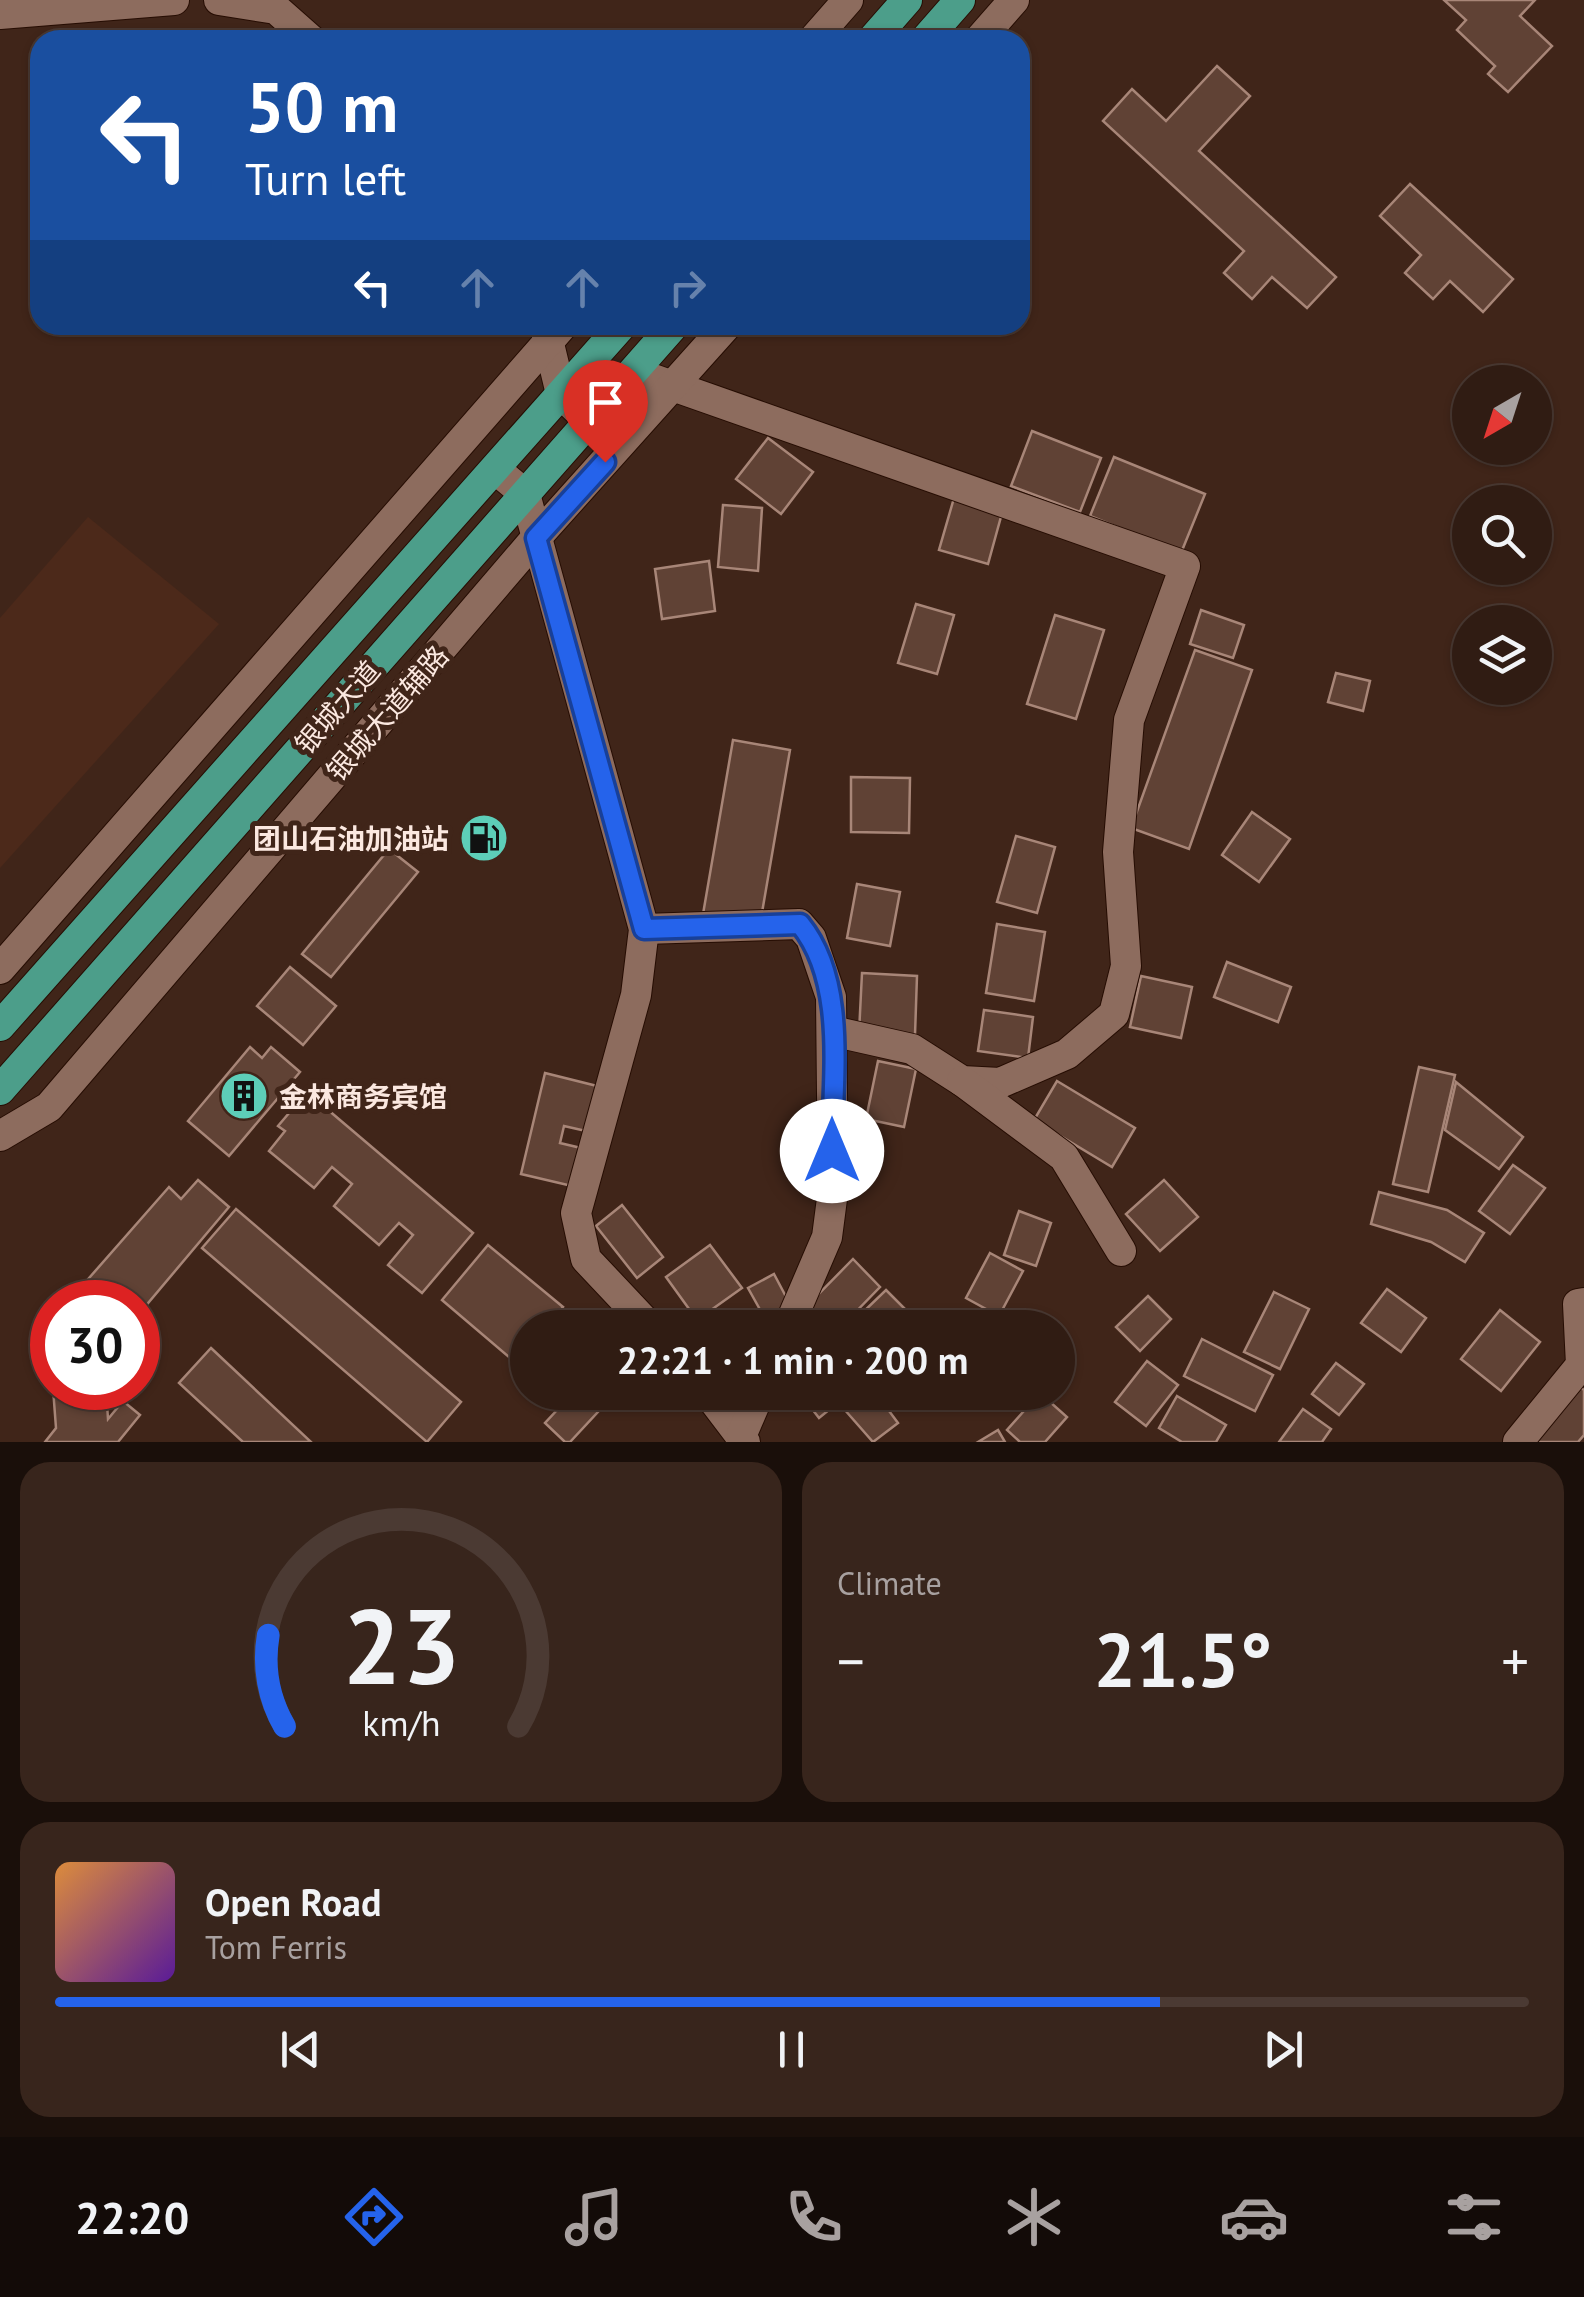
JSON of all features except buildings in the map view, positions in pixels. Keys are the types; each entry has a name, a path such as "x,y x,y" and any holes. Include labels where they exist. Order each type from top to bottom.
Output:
{"main road":[{"path":"881,30 907,0"},
{"path":"934,30 960,0"},
{"name":"银城大道","path":"0,1026 613,335"},
{"name":"银城大道","path":"0,1090 665,335"}],"street":[{"path":"0,14 174,0"},
{"path":"219,0 276,9 300,30"},
{"path":"822,30 848,0"},
{"path":"988,30 1014,0"},
{"path":"0,969 549,335"},
{"path":"553,335 561,394 589,420"},
{"name":"银城大道辅路","path":"0,1136 50,1107 536,538 718,335"},
{"path":"633,372 1185,566 1129,720 1118,852 1126,966 1114,1014 1066,1054 1000,1083 962,1081"},
{"path":"495,469 525,494 644,929 636,996 576,1213 586,1260 634,1310"},
{"path":"644,929 800,924 810,938 831,997 833,1191 827,1237 796,1310"},
{"path":"832,1031 912,1049 1064,1157 1122,1251"},
{"path":"1518,1442 1581,1364 1578,1304 1584,1303"},
{"path":"721,1410 744,1438"},
{"path":"744,1438 754,1410"}],"shaded area":[{"path":"88,517 219,624 0,868 0,618"}],"place":[{"name":"团山石油加油站","path":"484,838"},
{"name":"金林商务宾馆","path":"244,1096"}],"route":[{"path":"605,462 536,538 644,929 800,924 810,938 831,997 832,1151"}]}
